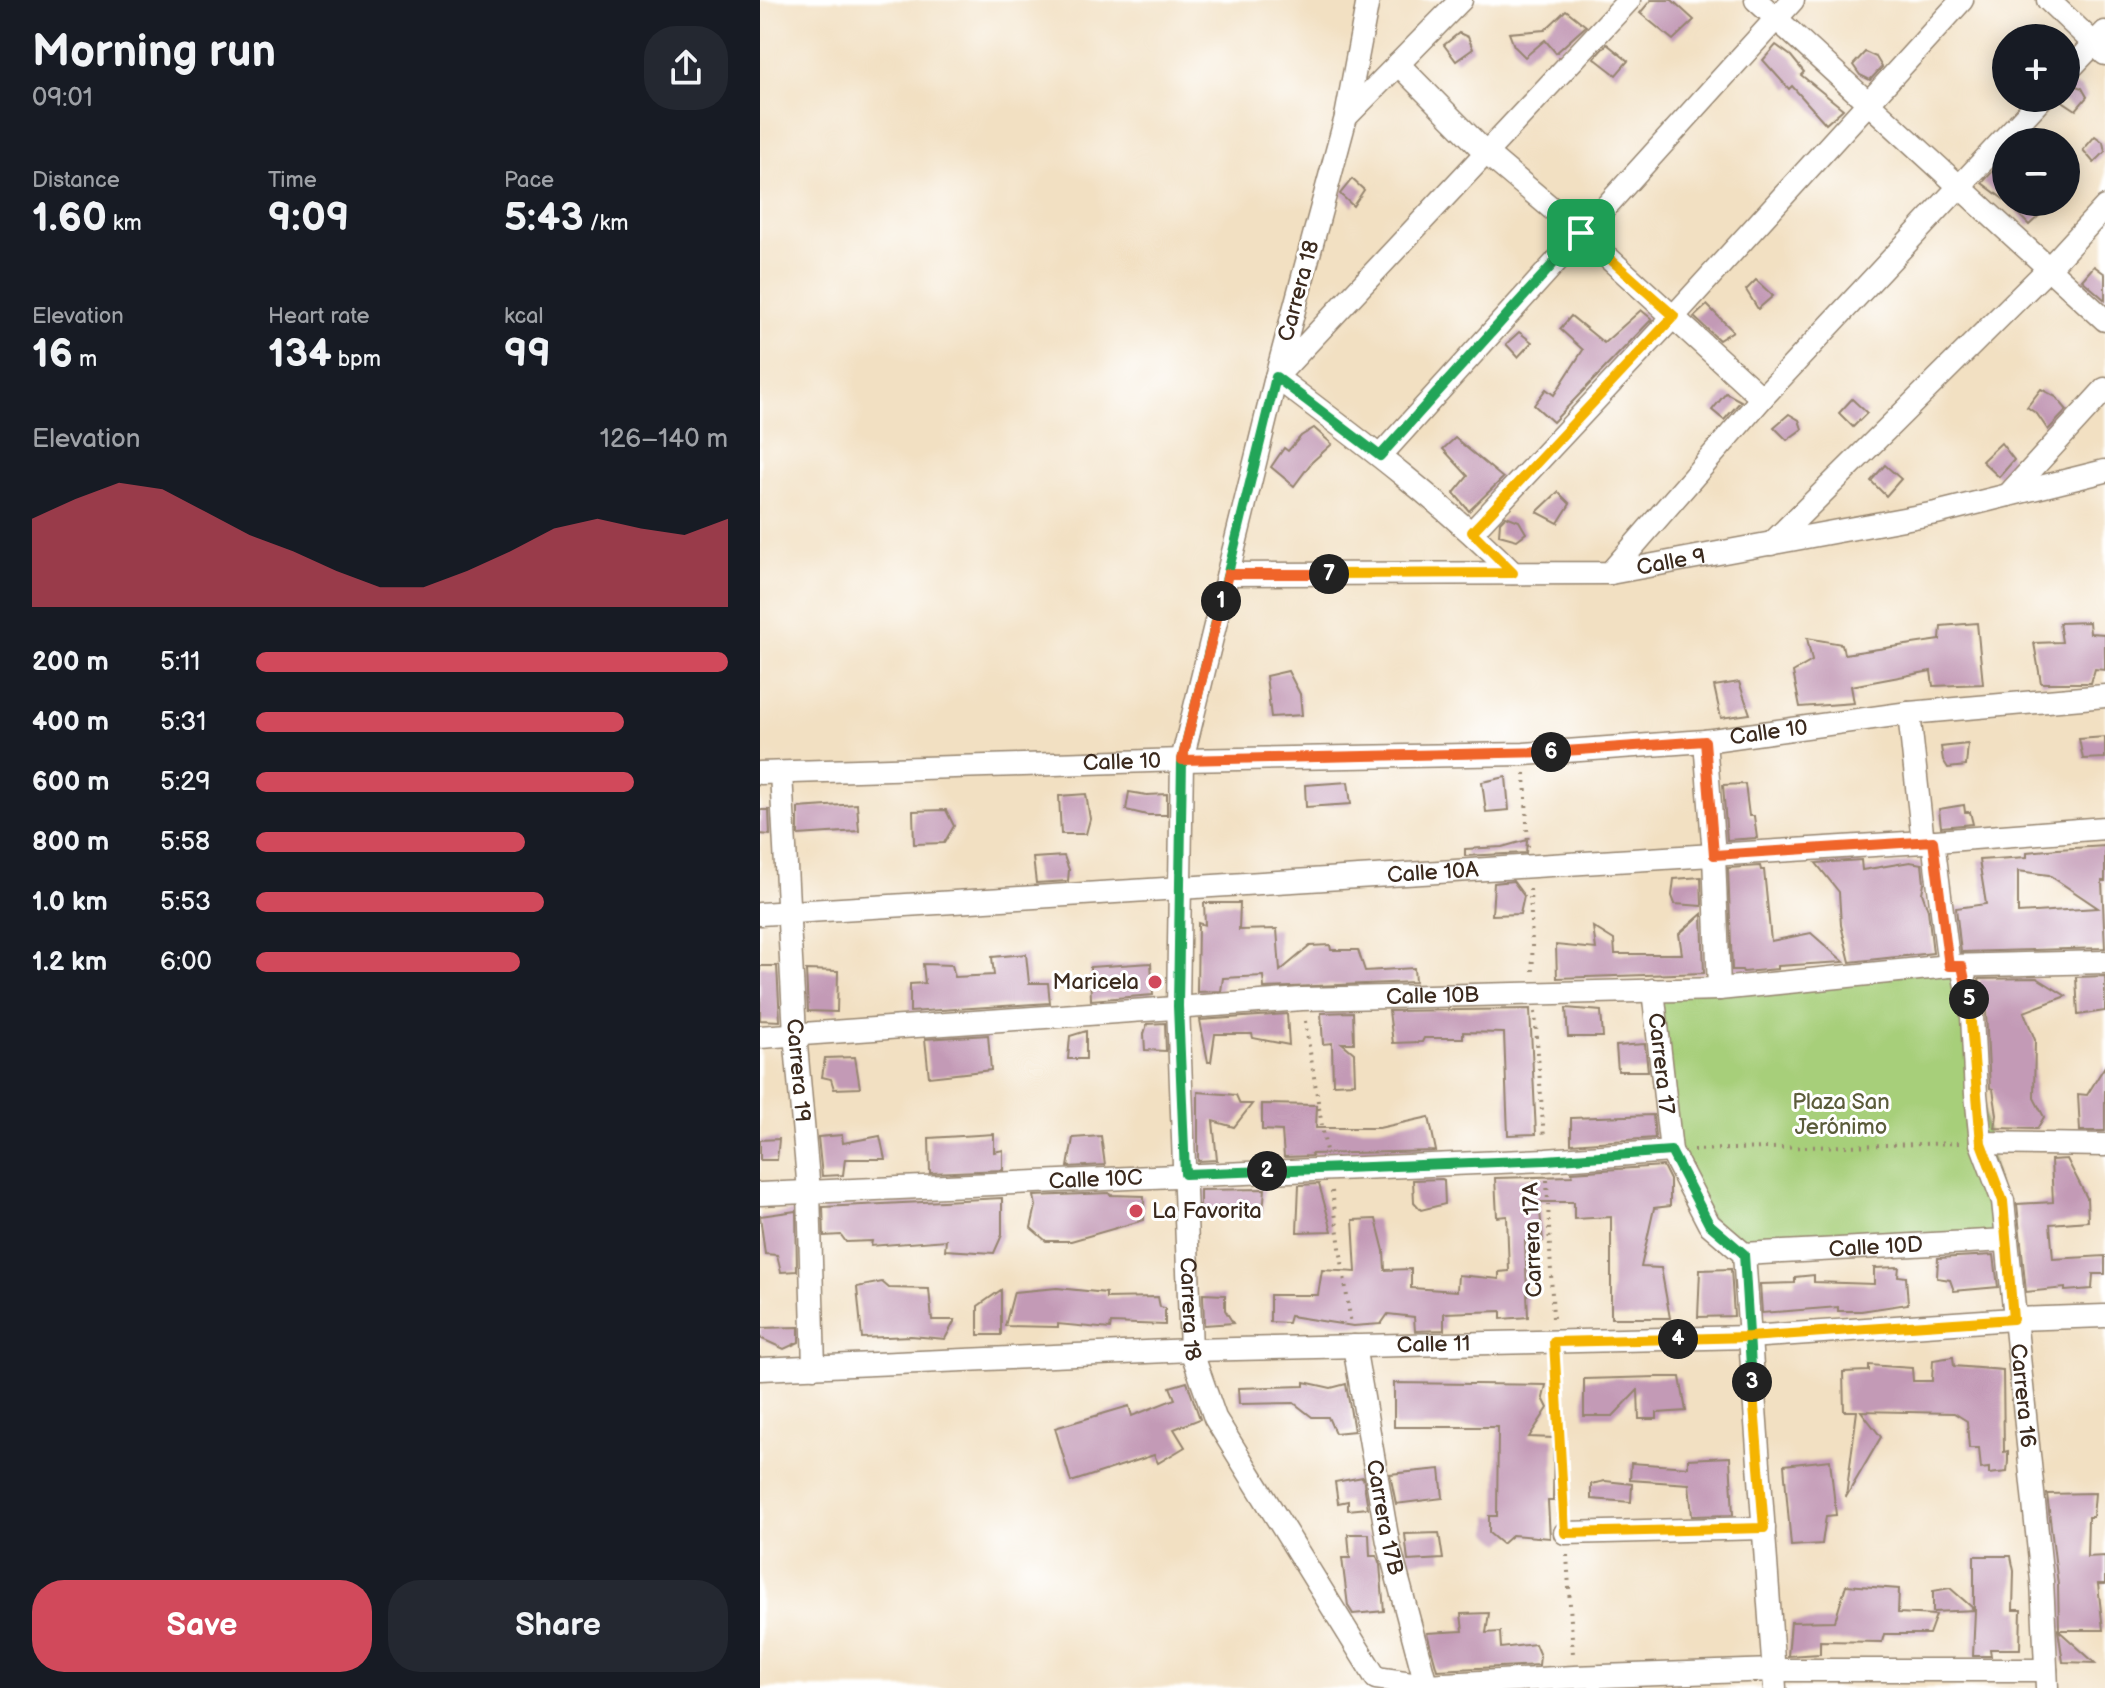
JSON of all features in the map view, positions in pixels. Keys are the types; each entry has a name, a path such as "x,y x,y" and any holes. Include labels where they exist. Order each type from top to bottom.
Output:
{"street":[{"name":"Carrera 18","path":"1368,0 1346,117 1276,377 1182,760 1178,1006 1191,1350 1215,1418 1376,1678 1427,1686"},
{"path":"1346,117 1461,0"},
{"path":"1513,573 1472,532 1380,456 1276,377 1629,0"},
{"path":"1756,0 2105,320"},
{"path":"1380,456 1793,0"},
{"path":"1472,532 1962,0"},
{"path":"2048,0 2101,43 2080,61"},
{"path":"1398,64 1486,153 1581,233 1762,398"},
{"path":"1610,573 1762,398 2029,112"},
{"path":"1771,544 2049,268 2105,207"},
{"path":"2008,495 2105,389"},
{"name":"Calle 9","path":"1228,574 1610,573 1936,513 2105,471"},
{"name":"Calle 10","path":"771,773 1182,760 1524,754 1705,741 1909,713 2105,696"},
{"name":"Carrera 16","path":"1909,713 1928,842 1956,966 1972,1016 1981,1143 2003,1201 2042,1581 2047,1679"},
{"path":"1705,741 1714,855 1719,989"},
{"name":"Carrera 19","path":"771,773 789,913 795,1034 809,1191 814,1367"},
{"name":"Calle 10A","path":"760,914 1928,842 2105,828"},
{"name":"Calle 10B","path":"760,1037 1302,999 1719,989 1956,966 2105,962"},
{"name":"Carrera 17","path":"1653,990 1671,1151 1709,1224 1744,1254"},
{"path":"1981,1143 2105,1145"},
{"name":"Calle 10C","path":"760,1194 1546,1160 1671,1151"},
{"name":"Calle 10D","path":"1744,1254 2006,1240"},
{"path":"1744,1254 1775,1679"},
{"name":"Calle 11","path":"760,1369 1191,1350 1749,1337 2013,1319 2105,1316"},
{"name":"Carrera 17B","path":"1354,1346 1388,1542 1427,1686"},
{"path":"1565,1533 1764,1528"},
{"path":"1427,1686 1574,1677 2047,1679"}],"path":[{"name":"Carrera 17A","path":"1524,754 1534,992 1574,1677"},
{"path":"1671,1151 1981,1143"}],"green space":[{"name":"Plaza San Jerónimo","path":"1960,969 2005,1241 1749,1253 1712,1221 1675,1155 1658,994"}],"building":[{"path":"1651,0 1672,0 1694,20 1673,40 1640,13"},
{"path":"1566,10 1586,26 1556,53 1545,40 1525,57 1514,46 1509,33 1545,30"},
{"path":"1459,33 1468,37 1473,49 1456,61 1444,45"},
{"path":"1607,44 1628,61 1616,75 1594,58"},
{"path":"1776,45 1791,56 1804,72 1801,75 1843,109 1826,124 1792,86 1789,89 1763,60"},
{"path":"1865,52 1876,57 1882,67 1870,80 1860,75 1853,65"},
{"path":"2080,87 2082,88 2087,97 2080,105"},
{"path":"2095,136 2103,142 2105,152 2094,163 2083,150"},
{"path":"1992,172 1992,190 1982,183"},
{"path":"1352,179 1364,190 1353,206 1340,194"},
{"path":"2020,216 2039,216 2029,225"},
{"path":"2094,266 2105,274 2105,300 2082,280"},
{"path":"1756,280 1773,296 1758,309 1746,290"},
{"path":"1707,305 1733,331 1719,340 1694,317"},
{"path":"1641,310 1652,319 1553,422 1534,405 1546,389 1554,395 1583,350 1560,329 1571,316 1604,343"},
{"path":"1519,332 1532,342 1518,357 1506,344"},
{"path":"2041,389 2056,397 2067,410 2048,430 2037,414 2027,407"},
{"path":"1726,393 1741,401 1724,420 1712,410"},
{"path":"1852,399 1867,413 1853,427 1839,413"},
{"path":"1789,414 1799,420 1802,429 1787,440 1774,427"},
{"path":"1314,428 1332,444 1312,462 1294,486 1271,467 1284,448 1288,451 1301,436"},
{"path":"1455,438 1503,478 1469,511 1454,493 1468,476 1443,449"},
{"path":"2001,443 2014,460 1999,477 1982,461"},
{"path":"1885,465 1901,479 1886,496 1871,481"},
{"path":"1558,492 1570,504 1558,523 1537,512"},
{"path":"1506,516 1519,521 1526,533 1517,540 1499,535 1500,522"},
{"path":"2089,622 2090,633 2105,634 2105,670 2095,669 2091,683 2041,683 2034,643 2062,642 2059,623"},
{"path":"1977,623 1983,684 1933,686 1931,671 1851,686 1854,703 1800,707 1793,672 1812,661 1807,638 1842,644 1844,654 1940,640 1941,626"},
{"path":"1288,671 1300,694 1302,715 1271,717 1266,676"},
{"path":"1739,682 1750,714 1721,718 1714,686"},
{"path":"2105,737 2105,758 2083,759 2079,739"},
{"path":"1968,744 1966,766 1948,768 1941,747"},
{"path":"1506,777 1509,810 1486,812 1482,782"},
{"path":"1348,782 1351,804 1306,807 1305,785"},
{"path":"1745,784 1749,816 1754,816 1757,838 1727,840 1723,785"},
{"path":"1129,792 1167,794 1167,815 1147,815 1126,810"},
{"path":"1086,794 1090,819 1086,834 1061,834 1059,796"},
{"path":"857,804 859,831 798,835 798,808"},
{"path":"1964,805 1965,812 1970,812 1973,824 1941,827 1939,809"},
{"path":"760,810 769,810 770,835 760,834"},
{"path":"946,810 954,826 944,843 914,844 913,811"},
{"path":"1527,840 1526,853 1465,856 1465,849 1502,847"},
{"path":"2105,846 2105,881 2102,881 2105,948 1961,952 1956,908 1986,904 1979,860 2027,857 2027,852","holes":["2018,871 2049,875 2098,908 2018,913"]},
{"path":"1064,856 1069,870 1068,881 1036,883 1033,858"},
{"path":"1861,860 1862,870 1910,862 1922,864 1922,893 1928,910 1933,953 1850,962 1841,925 1839,892 1816,863"},
{"path":"1760,866 1764,870 1771,941 1811,933 1844,962 1778,966 1778,969 1743,972 1732,970 1728,868"},
{"path":"1701,877 1702,906 1675,904 1672,896 1674,879"},
{"path":"1513,881 1524,896 1520,914 1492,915 1494,883"},
{"path":"1204,903 1240,903 1239,930 1277,929 1280,971 1310,946 1330,945 1331,950 1358,950 1365,971 1414,968 1415,982 1264,988 1263,976 1223,978 1221,991 1197,992 1198,923 1205,925"},
{"path":"1702,914 1704,973 1557,978 1556,945 1596,949 1593,927 1614,940 1615,954 1682,954 1679,934"},
{"path":"1026,954 1029,983 1048,983 1050,1003 910,1012 910,984 925,983 923,964 952,965 955,977 994,975 992,957"},
{"path":"1151,963 1153,995 1091,1000 1090,967"},
{"path":"760,966 777,966 780,1021 760,1020"},
{"path":"806,970 838,971 837,1012 808,1011"},
{"path":"2105,976 2105,1011 2078,1015 2076,977"},
{"path":"2037,978 2066,996 2024,1012 2035,1040 2034,1098 2044,1117 2037,1129 1995,1128 1997,1115 1993,1089 1990,1088 1986,1012 1979,979"},
{"path":"1566,1008 1601,1011 1603,1037 1568,1037"},
{"path":"1530,1009 1536,1134 1508,1135 1504,1033 1463,1032 1463,1038 1424,1038 1422,1042 1393,1043 1389,1011"},
{"path":"1353,1012 1354,1043 1342,1043 1354,1053 1355,1083 1333,1084 1332,1043 1323,1044 1321,1013"},
{"path":"1287,1014 1289,1045 1253,1038 1252,1034 1215,1034 1211,1062 1208,1062 1200,1020"},
{"path":"1165,1023 1166,1051 1145,1050 1147,1024"},
{"path":"1086,1031 1086,1059 1068,1059 1070,1036"},
{"path":"988,1035 991,1070 929,1077 925,1039"},
{"path":"1645,1044 1648,1071 1618,1071 1616,1046"},
{"path":"855,1057 860,1088 834,1089 831,1079 822,1077 825,1058"},
{"path":"2105,1066 2105,1131 2080,1131 2078,1094 2087,1095"},
{"path":"1198,1092 1236,1095 1240,1104 1252,1104 1234,1127 1213,1121 1217,1160 1198,1161"},
{"path":"1262,1104 1317,1105 1316,1128 1379,1128 1429,1117 1436,1151 1284,1157 1282,1131 1262,1130"},
{"path":"1653,1115 1655,1138 1571,1144 1571,1118"},
{"path":"994,1134 994,1152 1003,1150 1003,1170 930,1173 929,1138"},
{"path":"842,1135 843,1143 880,1136 885,1159 845,1159 843,1175 822,1176 818,1137"},
{"path":"1101,1136 1105,1165 1068,1167 1073,1138"},
{"path":"779,1139 777,1160 760,1160 760,1140"},
{"path":"2067,1159 2087,1198 2088,1221 2050,1224 2053,1259 2105,1256 2105,1274 2093,1274 2092,1289 2026,1292 2017,1204 2053,1202 2051,1160"},
{"path":"1663,1166 1670,1180 1670,1206 1654,1208 1641,1267 1661,1268 1670,1318 1611,1318 1611,1217 1574,1219 1574,1202 1539,1202 1543,1241 1525,1241 1528,1317 1501,1319 1501,1311 1444,1313 1444,1330 1415,1331 1414,1317 1388,1314 1381,1324 1353,1326 1290,1316 1288,1323 1270,1322 1270,1295 1318,1295 1322,1270 1356,1272 1353,1220 1376,1219 1385,1270 1411,1269 1411,1288 1457,1291 1458,1275 1499,1279 1499,1272 1509,1271 1507,1216 1497,1217 1495,1178 1573,1176 1572,1172"},
{"path":"1442,1179 1445,1204 1421,1210 1414,1202 1413,1180"},
{"path":"1319,1184 1332,1231 1297,1232 1299,1185"},
{"path":"1265,1189 1263,1212 1200,1215 1200,1190"},
{"path":"1109,1193 1144,1196 1144,1220 1071,1241 1046,1241 1031,1228 1036,1206 1034,1196"},
{"path":"1002,1198 1002,1235 994,1253 945,1250 946,1240 871,1246 872,1241 846,1242 841,1235 824,1236 823,1207"},
{"path":"796,1211 797,1271 781,1272 777,1255 765,1254 760,1216"},
{"path":"1994,1255 1998,1287 1954,1291 1950,1280 1937,1278 1938,1258"},
{"path":"1899,1267 1898,1276 1906,1277 1908,1304 1861,1311 1838,1311 1838,1307 1762,1313 1760,1284 1795,1283 1795,1277 1814,1275 1814,1282 1874,1284 1874,1268"},
{"path":"1731,1269 1734,1316 1698,1317 1700,1270"},
{"path":"882,1282 889,1288 929,1289 932,1320 955,1320 945,1339 911,1336 862,1338 857,1287"},
{"path":"1057,1288 1106,1293 1106,1298 1158,1297 1160,1307 1165,1308 1165,1325 1111,1323 1110,1329 1058,1324 1058,1327 1005,1326 1014,1292"},
{"path":"1001,1290 1001,1335 978,1335 978,1306"},
{"path":"1203,1294 1225,1295 1225,1310 1233,1323 1204,1325"},
{"path":"799,1327 799,1342 784,1349 760,1338 760,1328"},
{"path":"1953,1357 1954,1366 2003,1370 2007,1472 1989,1474 1989,1468 1981,1469 1979,1448 1969,1448 1967,1421 1954,1413 1861,1411 1881,1437 1846,1497 1857,1411 1844,1411 1843,1372 1869,1371 1869,1365 1912,1368 1913,1381 1932,1381 1933,1360"},
{"path":"1680,1377 1686,1411 1657,1413 1657,1419 1639,1419 1638,1390 1613,1416 1584,1416 1584,1379"},
{"path":"1187,1382 1200,1419 1174,1429 1185,1447 1158,1463 1154,1455 1071,1482 1055,1428 1129,1406 1132,1416 1175,1399 1170,1387"},
{"path":"1304,1382 1331,1388 1346,1384 1354,1431 1335,1433 1328,1417 1312,1417 1294,1403 1239,1404 1238,1388 1304,1386"},
{"path":"1394,1383 1546,1385 1543,1398 1548,1408 1529,1437 1554,1438 1553,1501 1548,1501 1550,1538 1512,1535 1502,1544 1489,1533 1489,1516 1497,1516 1498,1427 1394,1427"},
{"path":"1730,1457 1733,1515 1692,1516 1689,1484 1630,1480 1631,1463 1688,1467 1688,1459"},
{"path":"1830,1460 1836,1515 1826,1516 1822,1544 1791,1546 1784,1465"},
{"path":"1440,1469 1443,1498 1396,1504 1390,1474"},
{"path":"1363,1477 1368,1508 1348,1510 1348,1501 1338,1503 1335,1482"},
{"path":"1605,1481 1632,1484 1631,1502 1591,1499 1591,1484"},
{"path":"2095,1493 2093,1517 2088,1517 2087,1557 2105,1556 2105,1584 2098,1584 2103,1630 2059,1630 2058,1585 2047,1494"},
{"path":"1439,1533 1443,1559 1408,1561 1405,1534"},
{"path":"1348,1534 1369,1534 1370,1556 1377,1556 1380,1565 1384,1611 1353,1614 1348,1606 1342,1558 1350,1558"},
{"path":"1974,1556 2011,1556 2014,1571 2013,1610 2021,1610 2020,1649 1990,1649 1991,1656 1973,1656 1975,1610 1933,1612 1933,1591 1950,1588 1974,1609"},
{"path":"1846,1585 1899,1589 1898,1613 1936,1615 1929,1634 1884,1634 1882,1642 1820,1641 1820,1654 1788,1656 1791,1622 1835,1621"},
{"path":"1489,1613 1486,1633 1500,1632 1501,1648 1535,1644 1540,1656 1539,1665 1437,1670 1427,1633 1463,1631 1461,1614"},
{"path":"2058,1630 2095,1663 2063,1662"}],"place":[{"name":"Maricela","path":"1155,982"},
{"name":"La Favorita","path":"1136,1211"}],"route":[{"path":"1581,233 1380,456 1276,377 1182,760 1178,1006 1185,1174 1546,1160 1671,1151 1709,1224 1744,1254 1749,1337 1764,1528 1565,1533 1554,1342 1749,1337 2013,1319 2003,1201 1981,1143 1972,1016 1962,966 1949,966 1933,841 1714,855 1705,741 1524,754 1182,760 1228,574 1513,573 1472,532 1674,316 1581,233"}]}
